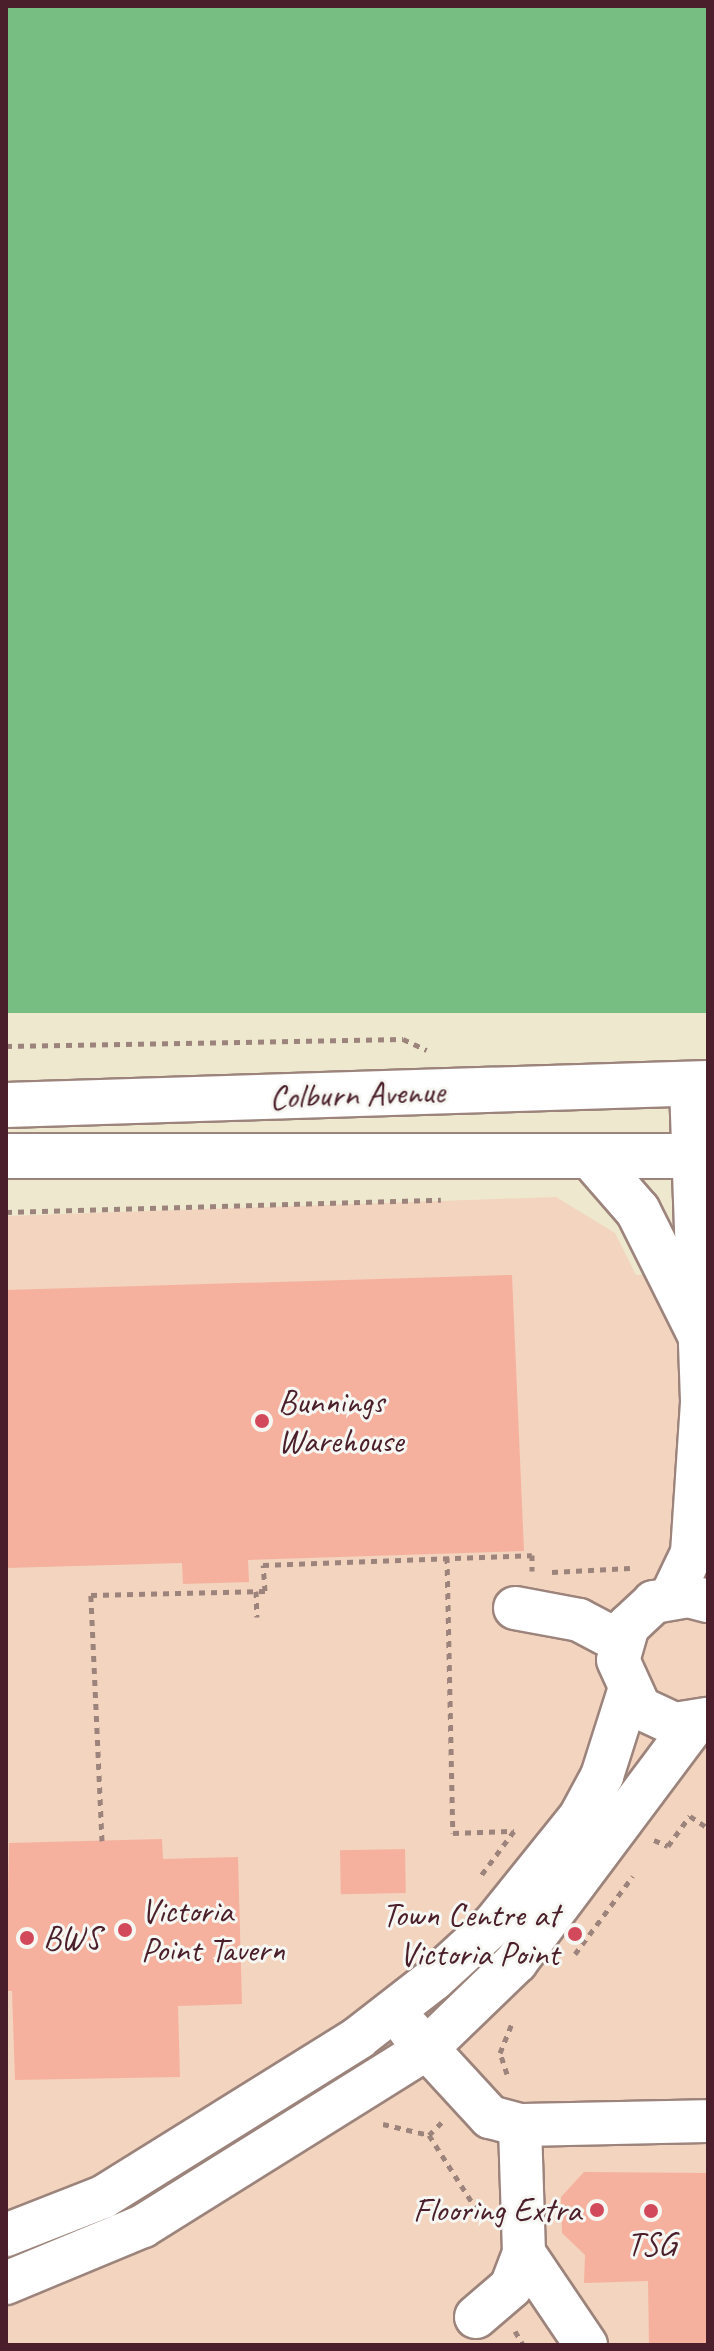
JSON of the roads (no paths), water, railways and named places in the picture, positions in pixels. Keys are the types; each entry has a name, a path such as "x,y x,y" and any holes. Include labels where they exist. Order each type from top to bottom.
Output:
{"main road":[{"name":"Colburn Avenue","path":"6,1105 700,1083"},
{"name":"Colburn Avenue","path":"6,1156 701,1157"},
{"path":"592,1158 638,1211 699,1333"}],"street":[{"path":"6,2235 103,2197 395,2011 494,1924 564,1839 602,1776 628,1694 621,1642 639,1612 690,1599 696,1520 700,1083"},
{"path":"515,1608 579,1620 621,1642"},
{"path":"628,1694 656,1719 701,1722"},
{"path":"6,2283 143,2226 425,2050 516,1962 701,1722"},
{"path":"395,2011 425,2050 490,2117 520,2125 708,2121"},
{"path":"476,2317 511,2287 524,2253 520,2125"},
{"path":"524,2253 586,2345"}],"place":[{"name":"Bunnings Warehouse","path":"262,1421"},
{"name":"Victoria Point Tavern","path":"125,1930"},
{"name":"Town Centre at Victoria Point","path":"575,1934"},
{"name":"BWS","path":"27,1938"},
{"name":"Flooring Extra","path":"597,2210"},
{"name":"TSG","path":"651,2211"}]}
